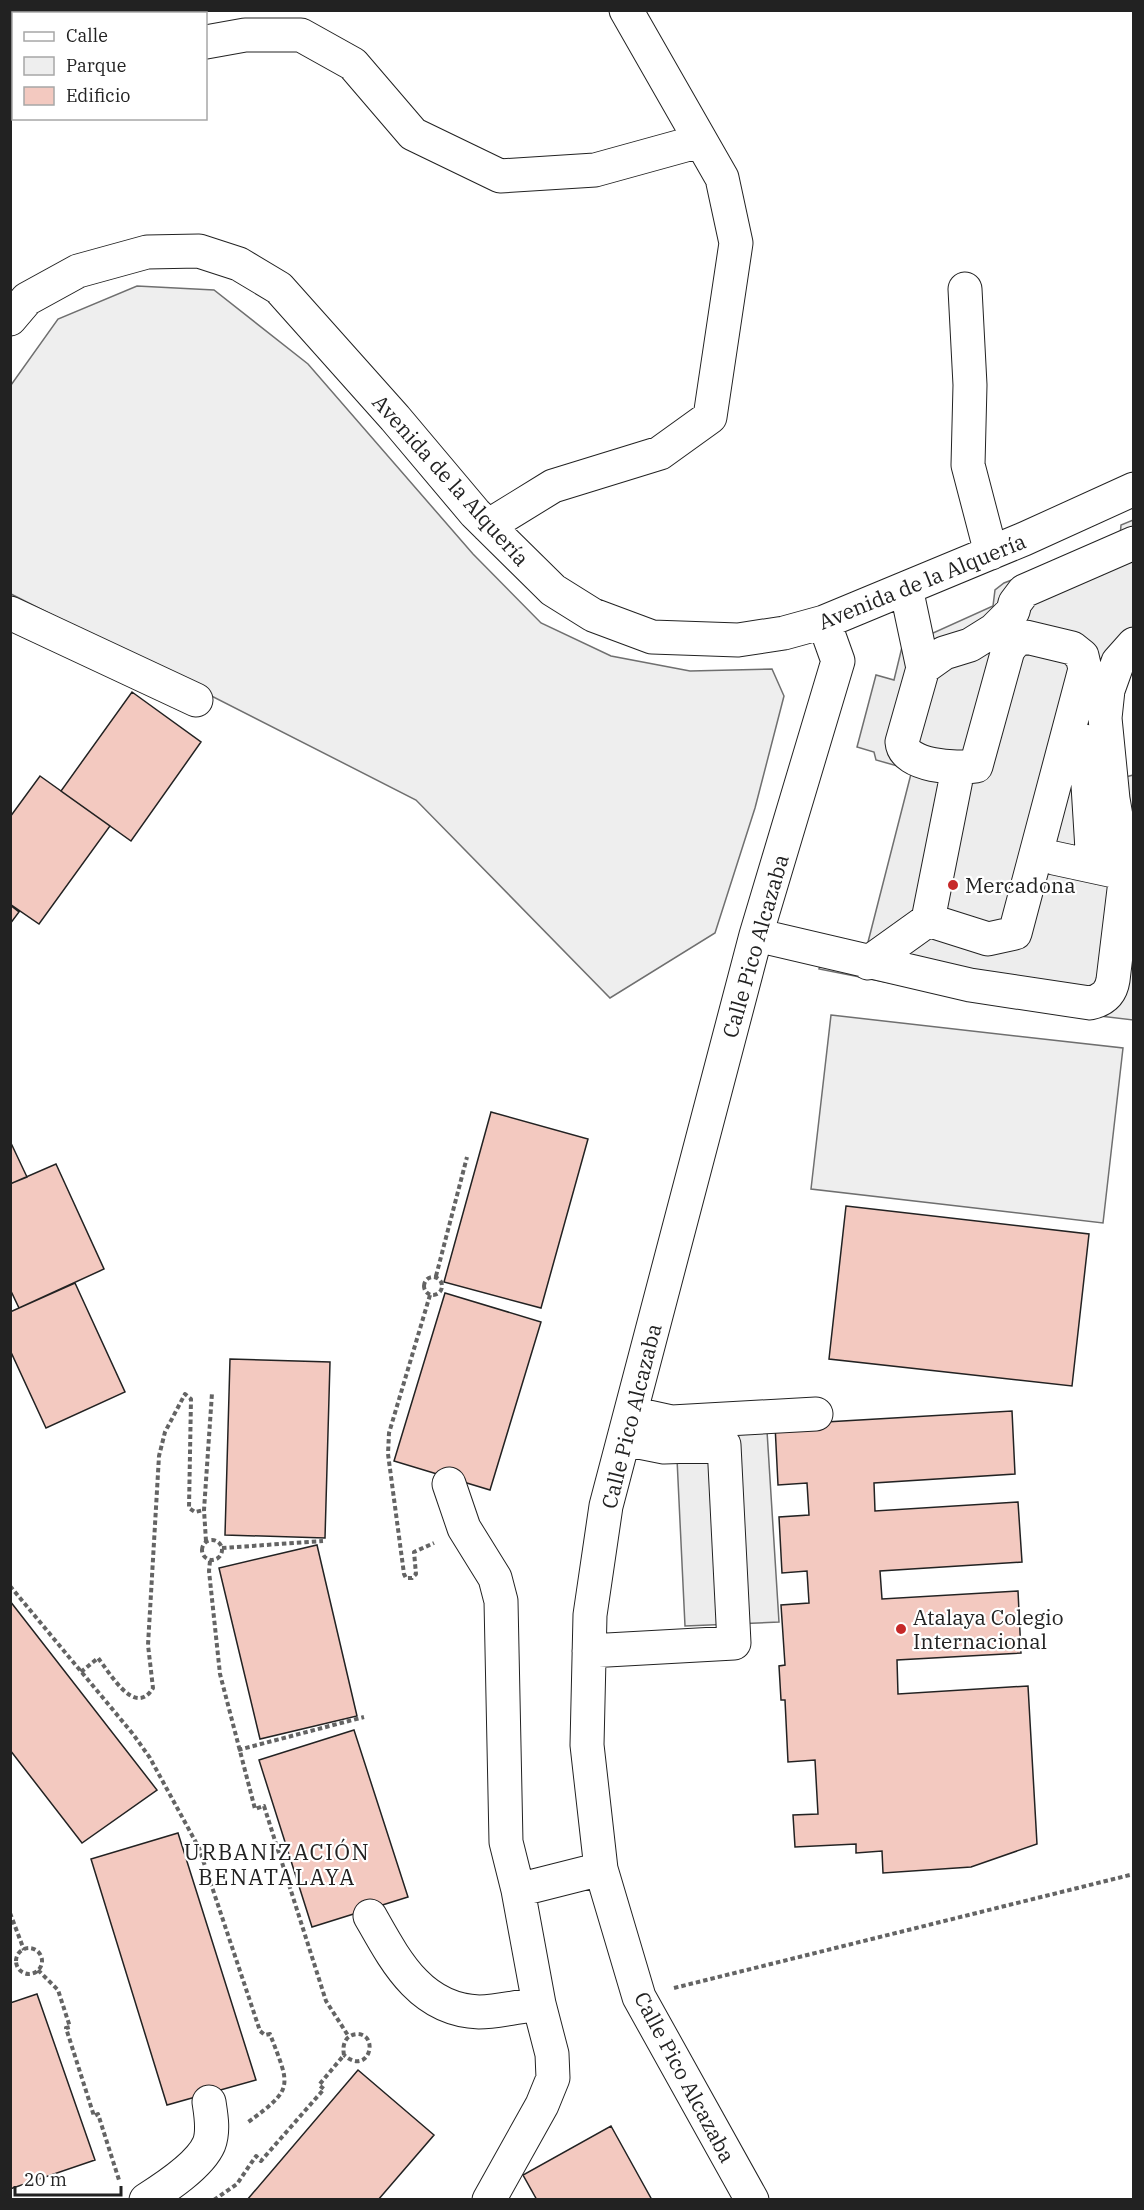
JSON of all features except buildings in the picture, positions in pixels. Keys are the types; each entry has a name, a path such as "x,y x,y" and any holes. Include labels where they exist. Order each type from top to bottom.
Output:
{"street":[{"path":"488,526 553,486 660,453 710,417 736,243 722,178 626,10"},
{"path":"207,42 245,35 301,35 352,64 413,134 500,176 595,170 700,141"},
{"name":"Avenida de la Alquería","path":"10,320 27,299 78,271 147,252 198,251 238,264 279,288 488,526 553,590 593,615 652,637 738,640 784,633 824,622 991,553 1131,500"},
{"path":"965,289 970,385 968,465 991,553"},
{"path":"923,668 944,653 970,645 994,630 1013,610 1024,591 1134,543"},
{"path":"906,588 923,668 902,742 904,751 911,757 958,769 976,766 1011,644 1026,637 1072,648 1082,656 1085,669 1015,933 988,939 928,920"},
{"path":"10,614 196,700"},
{"name":"Calle Pico Alcazaba","path":"752,2199 639,1997 601,1869 587,1745 590,1615 606,1506 756,935 838,661 824,622"},
{"path":"756,935 970,985 1090,1003 1097,1001 1112,987 1126,873 1113,799 1105,718 1108,690 1118,662 1134,644"},
{"path":"970,645 1007,656"},
{"path":"1080,739 1086,753 1093,866"},
{"path":"868,963 928,920 958,769"},
{"path":"1054,858 1126,873"},
{"path":"627,1426 816,1414"},
{"path":"589,1651 734,1643 724,1445 664,1447 627,1426"},
{"path":"449,1484 464,1528 495,1578 501,1600 506,1842 518,1890 539,2004 552,2054 553,2078 542,2105 489,2199"},
{"path":"518,1890 601,1869"},
{"path":"370,1916 397,1965 419,1988 447,2005 479,2012 539,2004"},
{"path":"134,2193 168,2187 209,2144 212,2120 209,2102"}],"path":[{"path":"436,1276 467,1157"},
{"path":"436,1276 443,1285 436,1295 430,1294 424,1286 426,1280 436,1276"},
{"path":"430,1294 389,1433 388,1454 405,1576 412,1578 416,1574 414,1552 464,1528"},
{"path":"210,1561 201,1552 206,1541 204,1510 212,1393"},
{"path":"81,1672 98,1658 129,1696 139,1699 153,1688 149,1666 149,1633 159,1456 165,1432 185,1394 190,1395 191,1399 189,1508 195,1512 204,1510"},
{"path":"206,1541 219,1542 222,1548 217,1560 210,1561"},
{"path":"222,1548 323,1541"},
{"path":"210,1561 209,1571 220,1674 255,1809 264,1806 326,2001 349,2037"},
{"path":"10,1586 150,1758 199,1848 260,2031 265,2035 270,2034 286,2080 284,2090 276,2102 228,2137 209,2144"},
{"path":"238,1750 363,1717"},
{"path":"639,1997 1134,1874"},
{"path":"10,1913 24,1950"},
{"path":"35,1949 41,1955 42,1962 39,1970 31,1974 23,1973 17,1967 16,1959 24,1950 35,1949"},
{"path":"10,1958 16,1959"},
{"path":"39,1970 58,1990 70,2027 66,2028 94,2116 98,2114 134,2193"},
{"path":"362,2035 369,2041 370,2049 367,2057 359,2061 351,2061 344,2055 343,2047 349,2037 362,2035"},
{"path":"214,2199 237,2184 256,2156 261,2161 324,2089 319,2085 344,2055"}],"green space":[{"path":"137,286 214,290 308,364 473,554 541,623 611,656 690,671 772,669 784,696 755,808 715,933 610,998 416,800 11,594 11,385 58,319"},
{"path":"831,1015 1123,1048 1103,1223 811,1189"}],"shaded area":[{"path":"1133,520 1133,669 1128,676 1117,707 1122,778 1133,775 1133,1020 991,1003 819,969 827,936 867,946 912,770 876,760 874,752 857,747 876,675 894,680 902,647 993,606 995,590 1004,583 1120,537 1121,525"},
{"path":"767,1431 779,1622 685,1626 677,1459 697,1435"}],"place":[{"name":"Mercadona","path":"953,885"},
{"name":"Atalaya Colegio Internacional","path":"901,1629"}],"district":[{"name":"URBANIZACIÓN BENATALAYA","path":"277,1864"}]}
